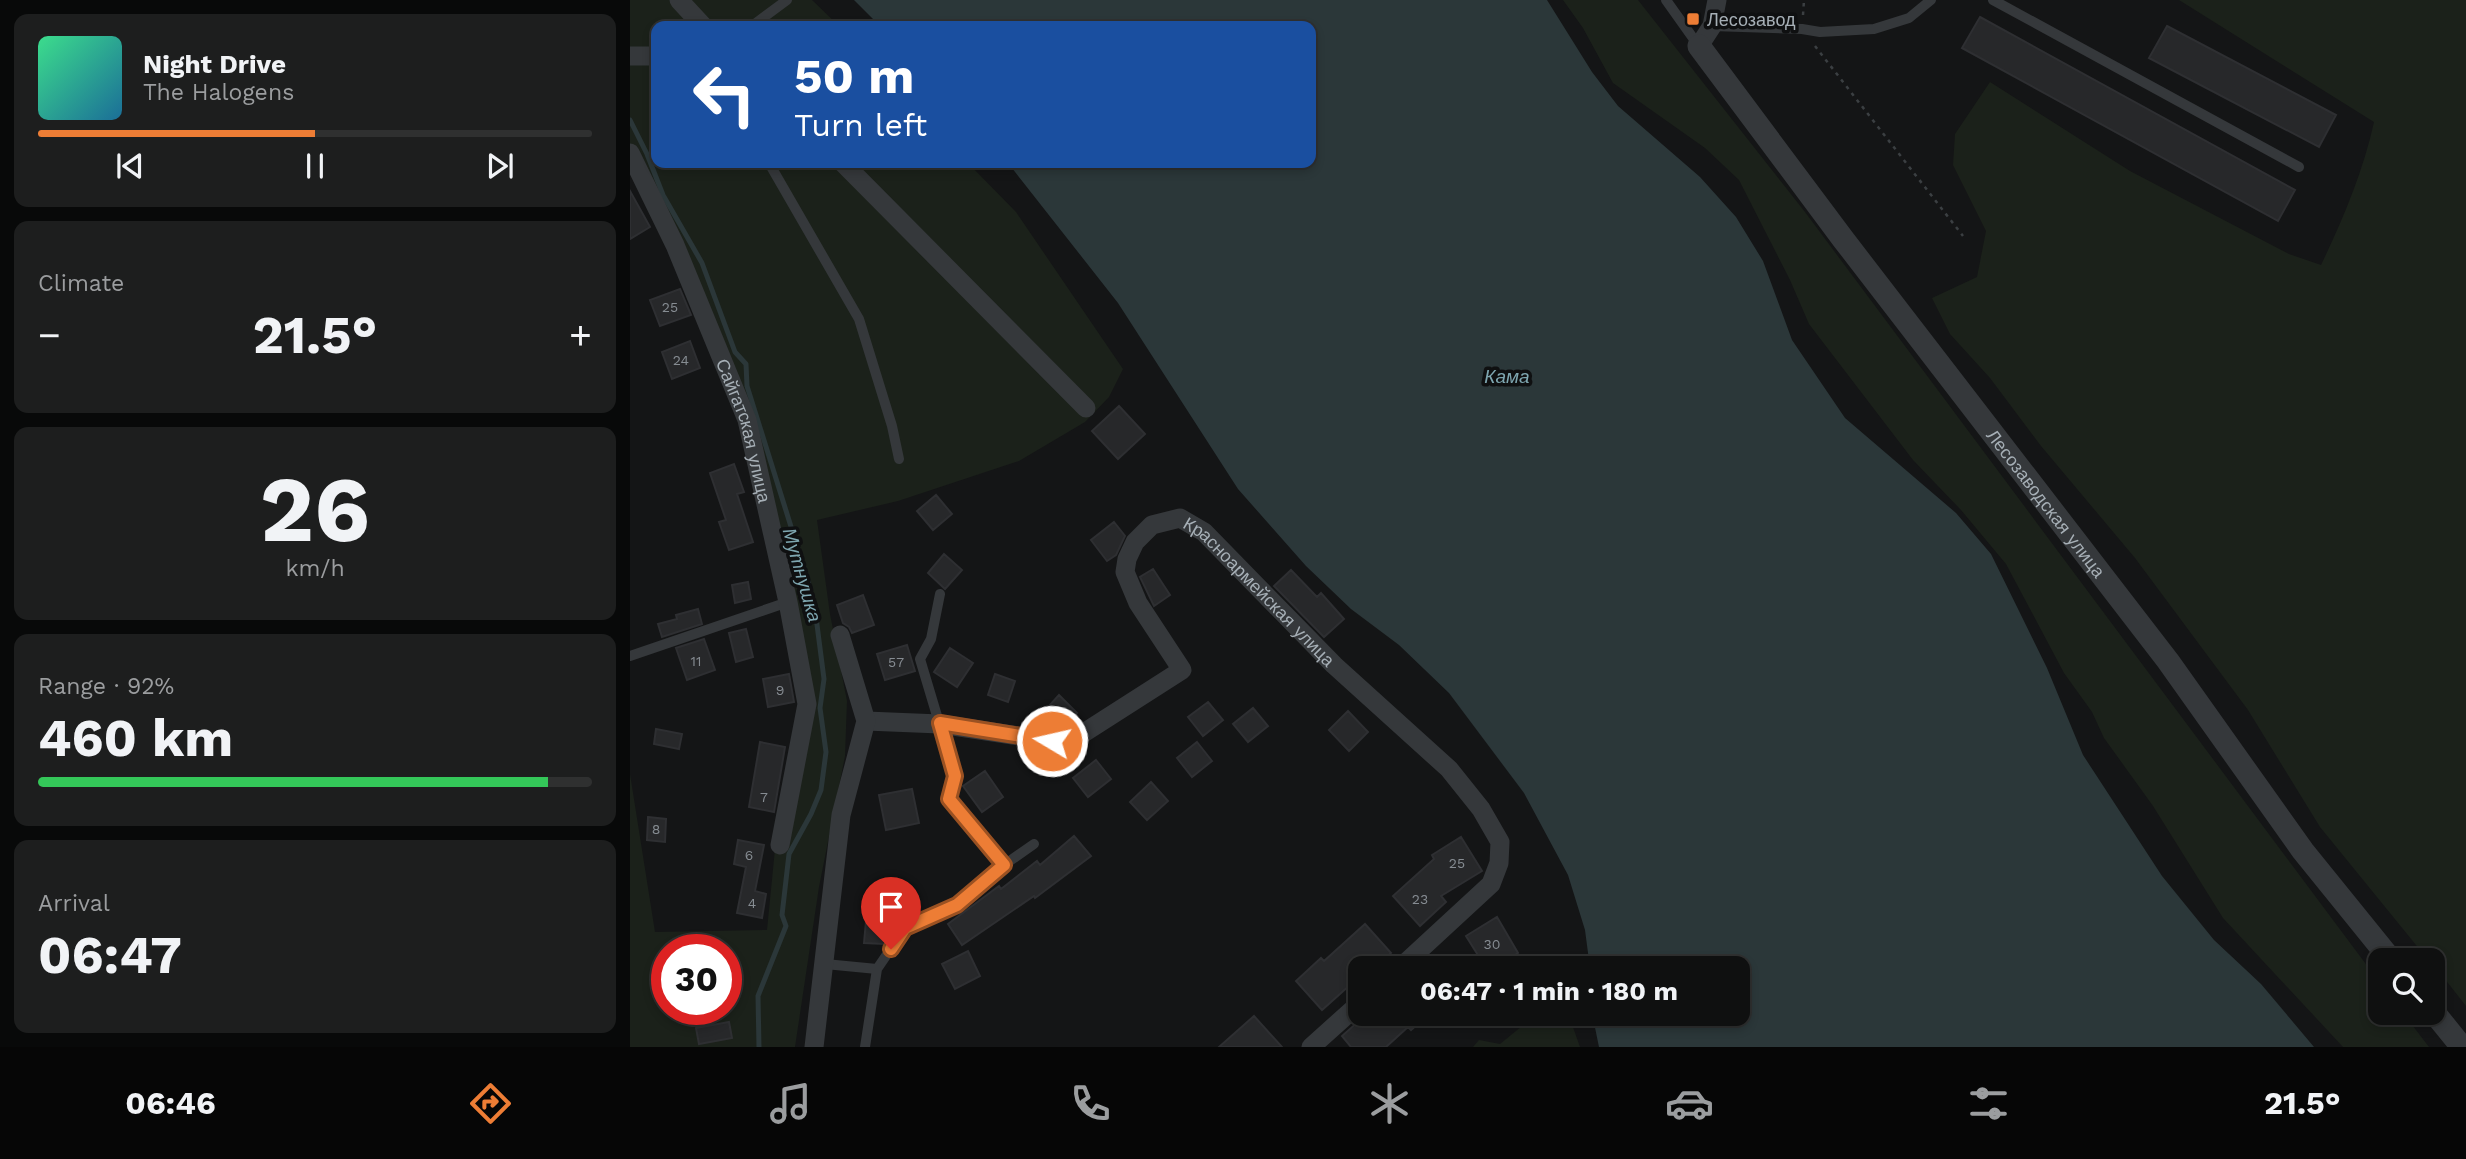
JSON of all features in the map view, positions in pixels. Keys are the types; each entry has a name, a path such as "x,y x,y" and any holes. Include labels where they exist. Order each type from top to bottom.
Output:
{"street":[{"path":"679,0 698,21"},
{"path":"1699,46 1712,26 1717,0"},
{"name":"Лесозаводская улица","path":"1699,46 1851,250 2168,662 2303,851 2381,948"},
{"path":"630,56 651,56"},
{"name":"Сайгатская улица","path":"630,153 675,245 747,420 788,602 807,704 780,845"},
{"path":"849,168 1086,408"},
{"name":"Красноармейская улица","path":"866,721 940,723 1052,741 1082,734 1182,670 1138,603 1125,572 1127,559 1135,542 1152,525 1180,518 1204,532 1334,664 1449,769 1481,809 1500,842 1499,863 1491,884 1413,956"},
{"path":"814,1047 841,815 866,721 840,635"},
{"path":"1311,1047 1348,1014"},
{"path":"2444,1025 2462,1047"}],"lane":[{"path":"758,21 787,0"},
{"path":"1666,0 1699,46"},
{"path":"1712,26 1820,32 1874,29 1909,18 1931,0"},
{"path":"1993,0 2299,167"},
{"path":"772,168 859,319 892,426 899,459"},
{"path":"940,594 931,639 920,659 955,776 949,799 1004,865"},
{"path":"630,656 788,602"},
{"path":"866,1047 877,969 905,928 957,905 1004,865 1034,844"},
{"path":"825,964 877,969"}],"path":[{"path":"1804,0 1802,29 1963,236"}],"shaded area":[{"path":"630,0 812,0 834,21 651,21 651,168 973,168 1016,212 1123,369 1109,397 1085,422 1019,461 898,501 817,520 830,614 847,701 845,756 819,887 795,1047 630,1047 630,774 655,932 767,930 775,849 813,704 750,415 630,157"},
{"path":"1563,0 1638,0 1805,212 2368,967 2368,1025 2412,1025 2429,1047 2343,1047 2223,918 2153,806 2104,738 2092,712 2064,673 2006,564 1961,510 1913,460 1809,324 1790,280 1739,180 1705,148 1613,83 1583,28"},
{"path":"2179,0 2466,0 2466,1006 2445,979 2445,948 2418,948 2320,827 2248,710 2135,558 2041,446 1990,378 1950,334 1932,298 1977,277 1986,231 1953,165 1955,134 1990,82 2130,171 2289,254 2321,265 2352,195 2374,122"},
{"path":"1522,1026 1573,1026 1580,1047 1473,1047 1479,1040 1500,1044"}],"water":[{"name":"Кама","path":"854,0 1547,0 1592,72 1618,106 1700,177 1736,217 1763,261 1792,340 1845,418 1956,513 1991,554 2047,668 2083,755 2162,876 2214,940 2261,984 2314,1047 1599,1047 1595,1026 1750,1026 1750,956 1588,956 1585,930 1568,875 1524,793 1449,693 1399,645 1351,609 1306,566 1238,489 1118,303 1012,168 1316,168 1316,21 875,21"}],"building":[{"path":"1980,17 2295,190 2278,221 1962,48"},
{"path":"2167,26 2336,115 2319,147 2149,58"},
{"path":"630,191 650,227 630,239"},
{"path":"680,289 691,315 660,326 650,300"},
{"path":"690,341 700,368 672,379 662,352"},
{"path":"1119,406 1145,434 1118,459 1092,431"},
{"path":"734,464 744,492 737,494 753,542 729,550 719,522 726,520 710,473"},
{"path":"936,495 952,514 933,530 917,511"},
{"path":"1114,522 1125,536 1116,555 1107,561 1091,540"},
{"path":"944,554 962,570 945,589 928,573"},
{"path":"1153,569 1170,595 1154,606 1140,577"},
{"path":"1291,570 1317,597 1321,593 1344,619 1324,637 1274,586"},
{"path":"748,582 751,599 735,603 732,585"},
{"path":"863,595 874,625 852,633 843,623 837,605"},
{"path":"698,609 702,624 662,637 658,624 677,619 676,615"},
{"path":"746,629 753,657 736,662 729,633"},
{"path":"704,639 715,670 687,680 676,648"},
{"path":"907,645 915,671 885,680 877,654"},
{"path":"950,648 973,663 957,687 934,672"},
{"path":"789,674 794,702 768,707 763,679"},
{"path":"995,674 1015,681 1008,702 988,695"},
{"path":"1059,695 1077,713 1065,725 1052,728 1040,716"},
{"path":"1208,702 1223,720 1203,736 1188,717"},
{"path":"1253,708 1268,726 1248,742 1233,724"},
{"path":"1348,711 1368,732 1349,751 1329,730"},
{"path":"656,729 682,734 679,749 654,744"},
{"path":"760,742 785,747 774,812 749,807"},
{"path":"1197,742 1212,761 1192,777 1177,758"},
{"path":"1096,760 1111,779 1088,797 1073,778"},
{"path":"985,771 1003,797 982,812 963,786"},
{"path":"1151,782 1168,801 1147,820 1130,802"},
{"path":"912,789 919,823 886,830 879,795"},
{"path":"648,817 666,819 665,842 647,840"},
{"path":"1074,836 1091,856 1035,898 1034,896 962,945 948,924 1037,861 1040,865"},
{"path":"1461,837 1482,871 1441,896 1446,902 1420,926 1393,896 1434,859 1432,855"},
{"path":"738,840 764,845 755,891 766,894 762,918 737,913 746,867 734,864"},
{"path":"867,910 890,912 889,938 885,944 864,943"},
{"path":"1497,917 1518,953 1513,956 1478,956 1466,936"},
{"path":"1365,924 1391,953 1388,956 1348,956 1348,987 1322,1010 1296,981 1321,958 1324,961"},
{"path":"968,951 980,976 955,989 942,964"},
{"path":"1254,1016 1282,1047 1219,1047"},
{"path":"730,1025 732,1038 699,1044 696,1028"},
{"path":"1353,1026 1415,1026 1411,1030 1408,1027 1386,1047 1351,1047 1342,1036"}],"waterway":[{"name":"Мутнушка","path":"630,120 651,164"},
{"name":"Мутнушка","path":"652,168 663,195 702,263 735,352 746,364 747,386 808,581 824,679 820,708 826,752 821,790 789,854 782,915 786,926 758,996 759,1047"}],"place":[{"name":"Лесозавод","path":"1693,19"}],"route":[{"path":"891,949 905,928 957,905 1004,865 949,799 955,776 940,723 1052,741"}]}
